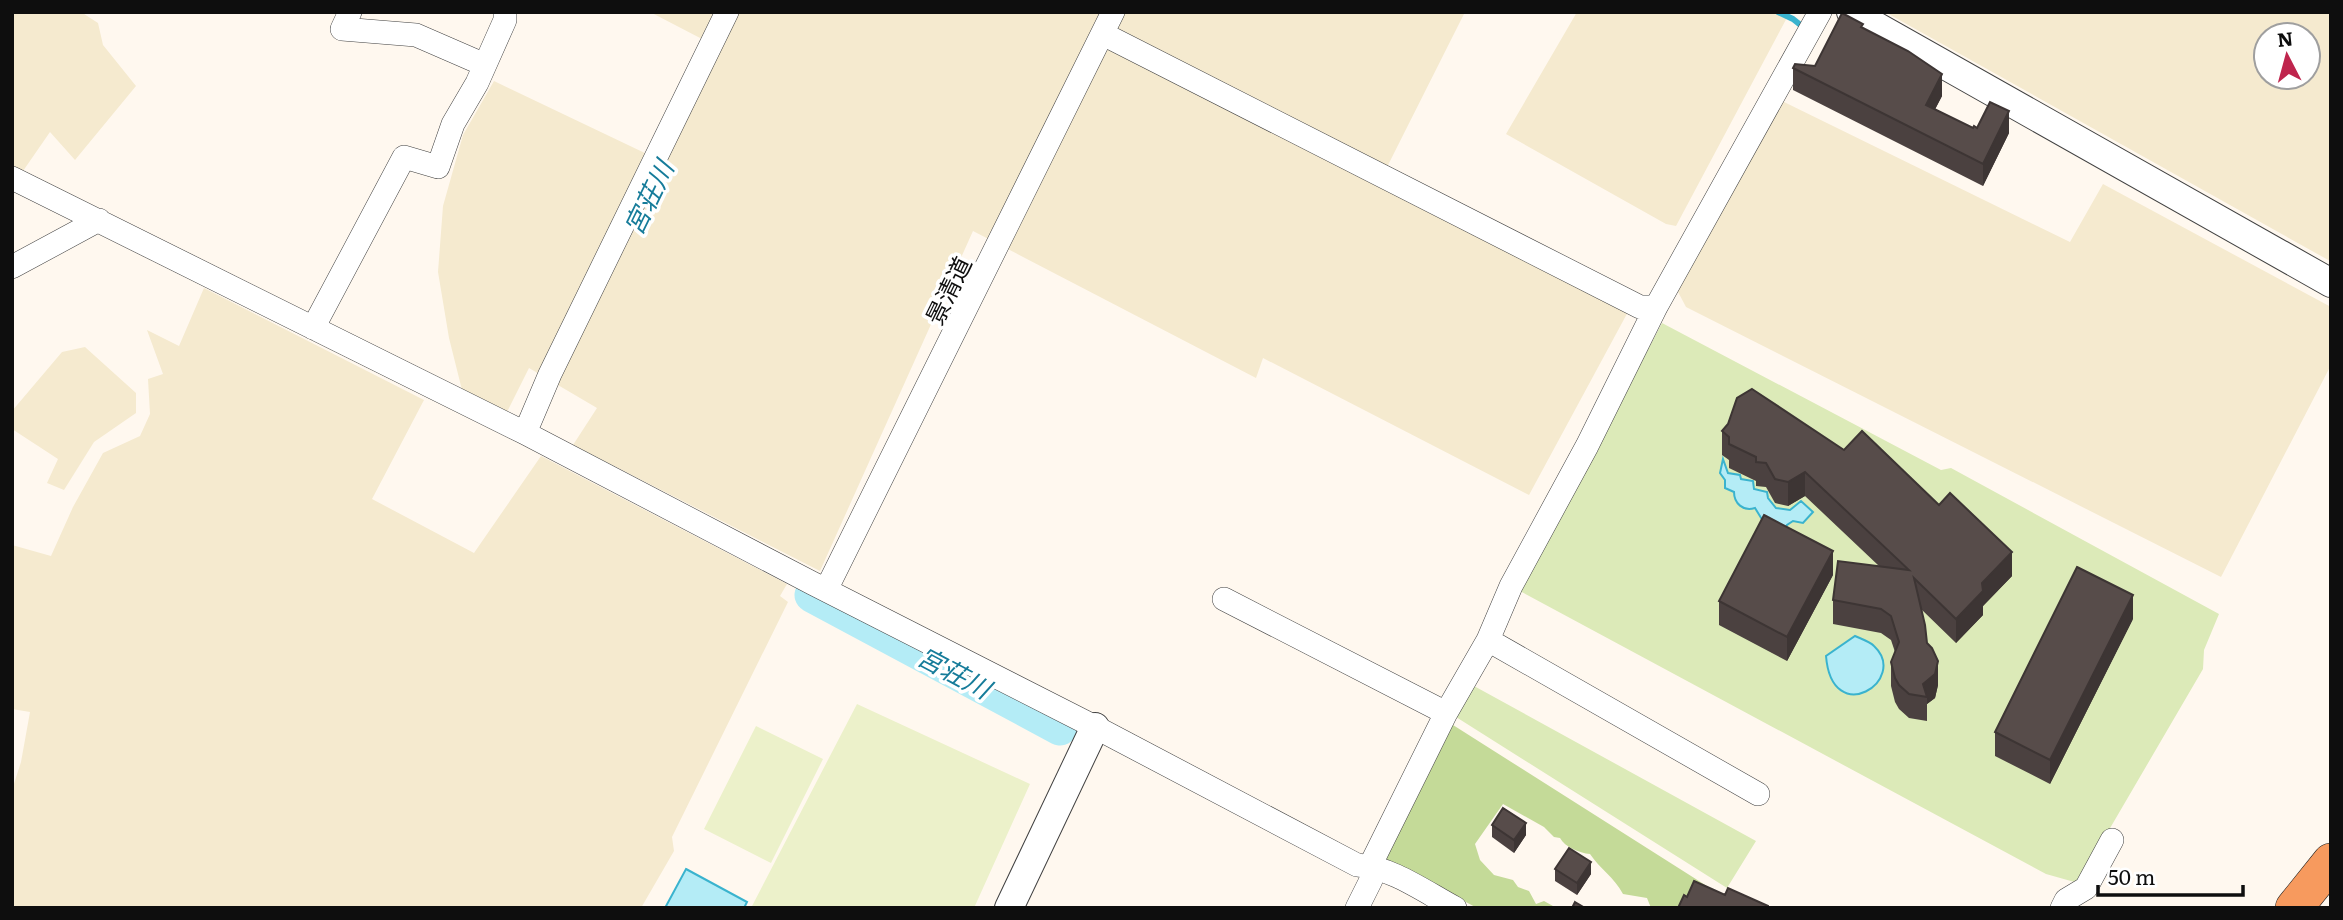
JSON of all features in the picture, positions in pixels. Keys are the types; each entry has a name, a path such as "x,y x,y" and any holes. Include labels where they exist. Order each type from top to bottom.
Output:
{"highway":[{"path":"2294,908 2331,862"}],"street":[{"path":"350,12 342,29 415,35 485,65"},
{"path":"313,328 404,157 438,167 453,124 485,65 505,20 505,12"},
{"path":"525,433 550,374 727,12"},
{"name":"景清道","path":"826,590 1113,12"},
{"path":"1357,908 1371,880 1370,866 1446,713 1488,640 1511,586 1587,446 1656,307 1820,12"},
{"path":"1851,12 2331,283"},
{"path":"1103,34 1640,307 1656,307"},
{"path":"12,178 525,433 1095,727 1357,866 1370,866 1415,885 1455,908"},
{"path":"12,267 100,220"},
{"path":"1224,599 1446,713"},
{"path":"1488,640 1758,794"},
{"path":"1009,908 1095,727"},
{"path":"2062,908 2066,900 2087,888 2112,841"}],"shaded area":[{"path":"12,12 81,12 98,23 103,45 136,86 75,160 50,132 23,171 12,166"},
{"path":"650,12 1465,12 1379,183 1629,310 1529,495 1263,358 1256,378 973,231 820,571 573,445 597,408 529,368 504,418 462,390 449,338 438,272 443,206 463,135 494,81 649,155 702,39"},
{"path":"1577,12 1790,12 1676,226 1666,224 1506,134"},
{"path":"1885,12 2331,12 2330,261"},
{"path":"1782,101 2070,242 2103,184 2331,307 2331,365 2221,577 1686,307 1677,290"},
{"path":"204,288 424,400 372,499 474,553 541,456 787,584 780,596 788,602 672,837 674,851 641,908 12,908 12,790 21,762 30,712 12,709 12,545 51,556 73,507 103,453 140,436 150,414 148,379 163,374 147,330 179,346"},
{"path":"85,347 136,393 136,413 94,442 64,490 47,483 58,459 12,429 12,411 62,352"}],"green space":[{"path":"1662,323 1941,470 1951,468 2219,614 2204,650 2203,669 2078,883 2046,874 1520,591"},
{"path":"1474,686 1756,841 1727,888 1456,717"},
{"path":"857,704 1030,784 974,908 751,908"},
{"path":"1453,725 1721,895 1687,908 1651,908 1647,898 1623,894 1590,854 1569,847 1544,827 1503,804 1475,844 1480,860 1494,875 1513,880 1518,887 1529,891 1536,904 1544,901 1564,908 1477,908 1386,859"},
{"path":"756,726 823,759 771,863 704,829"}],"water":[{"path":"1723,459 1728,473 1753,481 1754,489 1767,492 1776,508 1790,510 1801,501 1813,512 1803,523 1793,521 1784,531 1766,526 1755,508 1740,506 1734,492 1725,488 1725,480 1720,473"},
{"path":"1855,636 1874,646 1883,659 1883,672 1876,684 1866,692 1853,694 1841,690 1831,678 1826,656"},
{"path":"686,869 747,902 744,908 665,908"}],"building":[{"path":"1842,13 1942,74 1926,105 1973,128 1977,128 1990,102 2009,111 1983,164 1793,68 1795,64 1815,66"},
{"path":"1752,389 1844,450 1862,431 1939,505 1950,493 2012,552 1982,583 1983,591 1956,619 1914,578 1927,643 1938,661 1935,674 1923,684 1927,697 1909,694 1895,678 1891,662 1899,642 1891,616 1881,609 1833,600 1838,561 1909,570 1805,472 1788,482 1775,479 1766,463 1756,462 1756,457 1729,444 1729,437 1722,431 1728,424 1737,398"},
{"path":"1764,515 1833,551 1787,637 1719,601"},
{"path":"2077,567 2133,595 2050,760 1995,732"},
{"path":"1503,808 1526,823 1514,840 1492,825"},
{"path":"1569,848 1591,862 1577,883 1555,869"},
{"path":"1694,881 1725,895 1728,888 1768,908 1678,908 1684,895 1687,897"},
{"path":"1575,902 1585,908 1572,908"}],"waterway":[{"path":"1778,12 1803,27"},
{"name":"宮荘川","path":"812,595 1060,728"}]}
